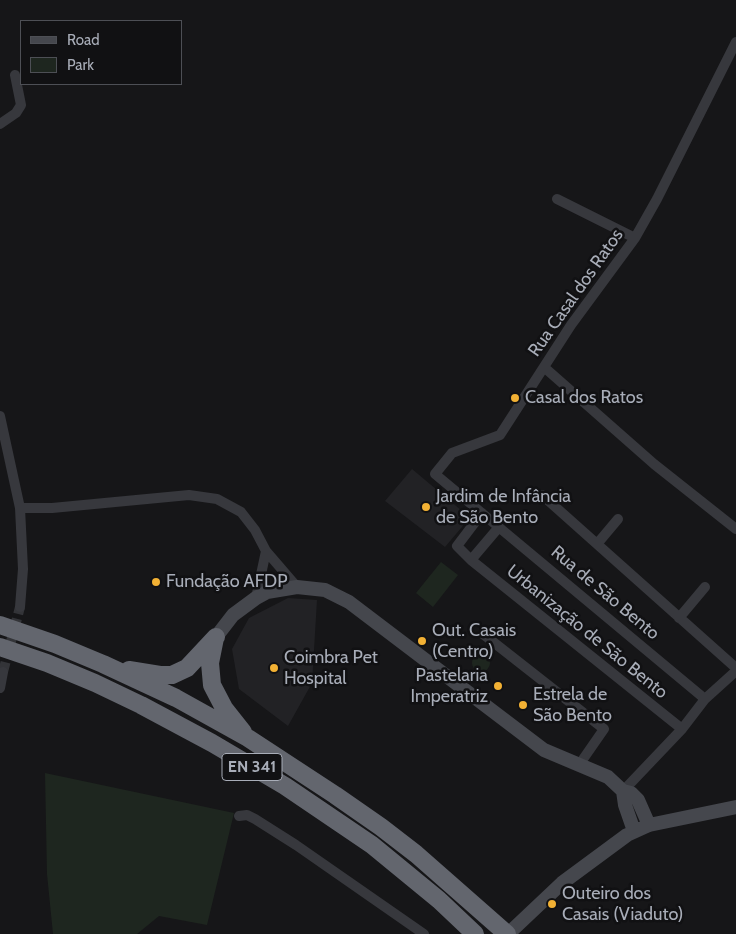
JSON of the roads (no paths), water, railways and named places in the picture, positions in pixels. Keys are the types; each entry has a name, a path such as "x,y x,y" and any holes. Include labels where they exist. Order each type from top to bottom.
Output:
{"highway":[{"name":"EN 341","path":"0,625 55,644 104,664 176,698 248,738 335,795 395,838 416,854 507,934"},
{"path":"104,664 160,675 172,675 187,668 216,637"},
{"path":"216,637 210,663 212,685 224,708 248,738"},
{"name":"EN 341","path":"0,647 79,676 141,705 212,743 285,786 372,845 439,900 475,934"}],"street":[{"name":"Rua Casal dos Ratos","path":"482,513 435,474 452,453 500,435 571,325 635,238 736,42"},
{"path":"0,124 16,113 21,105 15,75"},
{"path":"557,199 635,238"},
{"path":"544,368 654,464 736,529"},
{"path":"0,416 20,508 23,569 20,607"},
{"path":"20,508 52,508 189,495 218,500 241,512 255,530 266,551 297,586"},
{"path":"542,495 736,670 706,699 682,729 623,791"},
{"name":"Rua de São Bento","path":"482,513 706,699"},
{"name":"Urbanização de São Bento","path":"482,513 457,546 471,560 682,729"},
{"path":"597,544 618,519"},
{"path":"471,560 499,527"},
{"path":"256,598 266,551"},
{"path":"261,575 271,567 281,568"},
{"path":"216,637 233,615 267,592 297,586 325,590 349,602 544,750 608,777 623,791 630,793 638,800 649,825"},
{"path":"679,618 705,587"},
{"path":"482,634 604,729 579,765"},
{"path":"0,688 4,672"},
{"path":"623,791 625,805 634,831"},
{"path":"507,934 562,883 634,831 649,825 736,807"},
{"path":"239,816 247,815 296,844 424,934"}],"tunnel":[{"path":"3,672 20,607"}],"place":[{"name":"Casal dos Ratos","path":"515,398"},
{"name":"Jardim de Infância de São Bento","path":"426,507"},
{"name":"Fundação AFDP","path":"156,582"},
{"name":"Out. Casais (Centro)","path":"422,641"},
{"name":"Coimbra Pet Hospital","path":"274,668"},
{"name":"Pastelaria Imperatriz","path":"498,686"},
{"name":"Estrela de São Bento","path":"523,705"},
{"name":"Outeiro dos Casais (Viaduto)","path":"552,904"}]}
